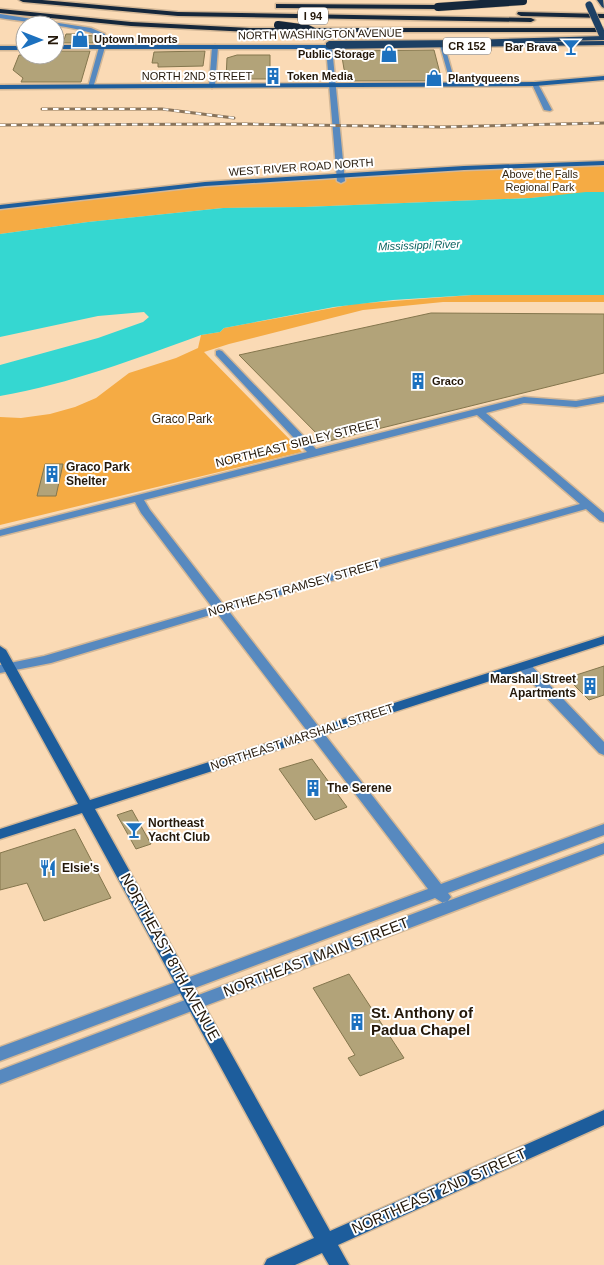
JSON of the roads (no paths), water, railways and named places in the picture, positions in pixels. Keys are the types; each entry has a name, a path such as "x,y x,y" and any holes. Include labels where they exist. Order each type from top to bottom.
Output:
{"highway":[{"name":"I 94","path":"23,0 110,10 191,14 604,22"},
{"name":"I 94","path":"81,0 215,9 604,16"},
{"path":"395,0 604,7"},
{"path":"274,6 438,7 528,0"},
{"path":"13,1 122,16 278,25 308,29 323,36 329,45"},
{"path":"104,2 163,4"},
{"path":"0,10 75,19 166,26 279,31 604,35"}],"main road":[{"path":"600,0 604,7"},
{"path":"588,3 604,35"},
{"name":"NORTH WASHINGTON AVENUE","path":"442,45 604,35"},
{"name":"NORTH WASHINGTON AVENUE","path":"329,45 604,43"}],"street":[{"path":"0,16 101,33 105,37 91,87"},
{"path":"329,45 341,178"},
{"name":"NORTH WASHINGTON AVENUE","path":"65,47 329,45"},
{"path":"442,45 454,85"},
{"path":"212,86 215,47"},
{"path":"0,48 15,48"},
{"name":"NORTH 2ND STREET","path":"0,87 535,84 604,78"},
{"path":"535,84 548,110"},
{"name":"WEST RIVER ROAD NORTH","path":"0,207 464,168 604,163"},
{"name":"WEST RIVER ROAD NORTH","path":"341,178 604,169"},
{"name":"WEST RIVER ROAD NORTH","path":"0,213 57,203"},
{"path":"219,353 313,452"},
{"name":"NORTHEAST SIBLEY STREET","path":"0,532 524,400 576,404 604,399"},
{"path":"478,411 604,519"},
{"path":"138,498 145,511 449,906"},
{"name":"NORTHEAST RAMSEY STREET","path":"2,660 46,660 221,608 588,505"},
{"name":"NORTHEAST MARSHALL STREET","path":"0,834 604,640"},
{"name":"NORTHEAST 8TH AVENUE","path":"2,660 87,805 134,894 186,985 339,1265"},
{"path":"524,666 604,750"},
{"name":"NORTHEAST MAIN STREET","path":"0,1054 604,829"},
{"name":"NORTHEAST MAIN STREET","path":"0,1077 604,848"},
{"name":"NORTHEAST 2ND STREET","path":"274,1265 604,1117"}],"water":[{"name":"Mississippi River","path":"604,192 604,295 472,295 393,300 334,307 224,328 220,332 201,335 77,378 0,396 0,365 98,338 143,322 149,317 144,312 98,316 0,337 0,234 88,222 223,208 304,207 531,198"}],"railway":[{"path":"42,109 162,109 234,118"},
{"path":"0,125 245,124 442,127 604,123"}],"place":[{"name":"Uptown Imports","path":"80,39"},
{"name":"Bar Brava","path":"571,47"},
{"name":"Public Storage","path":"389,54"},
{"name":"Token Media","path":"273,76"},
{"name":"Plantyqueens","path":"434,78"},
{"name":"Graco","path":"418,381"},
{"name":"Graco Park Shelter","path":"52,474"},
{"name":"Marshall Street Apartments","path":"590,686"},
{"name":"The Serene","path":"313,788"},
{"name":"Northeast Yacht Club","path":"134,830"},
{"name":"Elsie's","path":"48,868"},
{"name":"St. Anthony of Padua Chapel","path":"357,1022"}],"park label":[{"name":"Above the Falls Regional Park","path":"540,180"},
{"name":"Graco Park","path":"182,419"}]}
